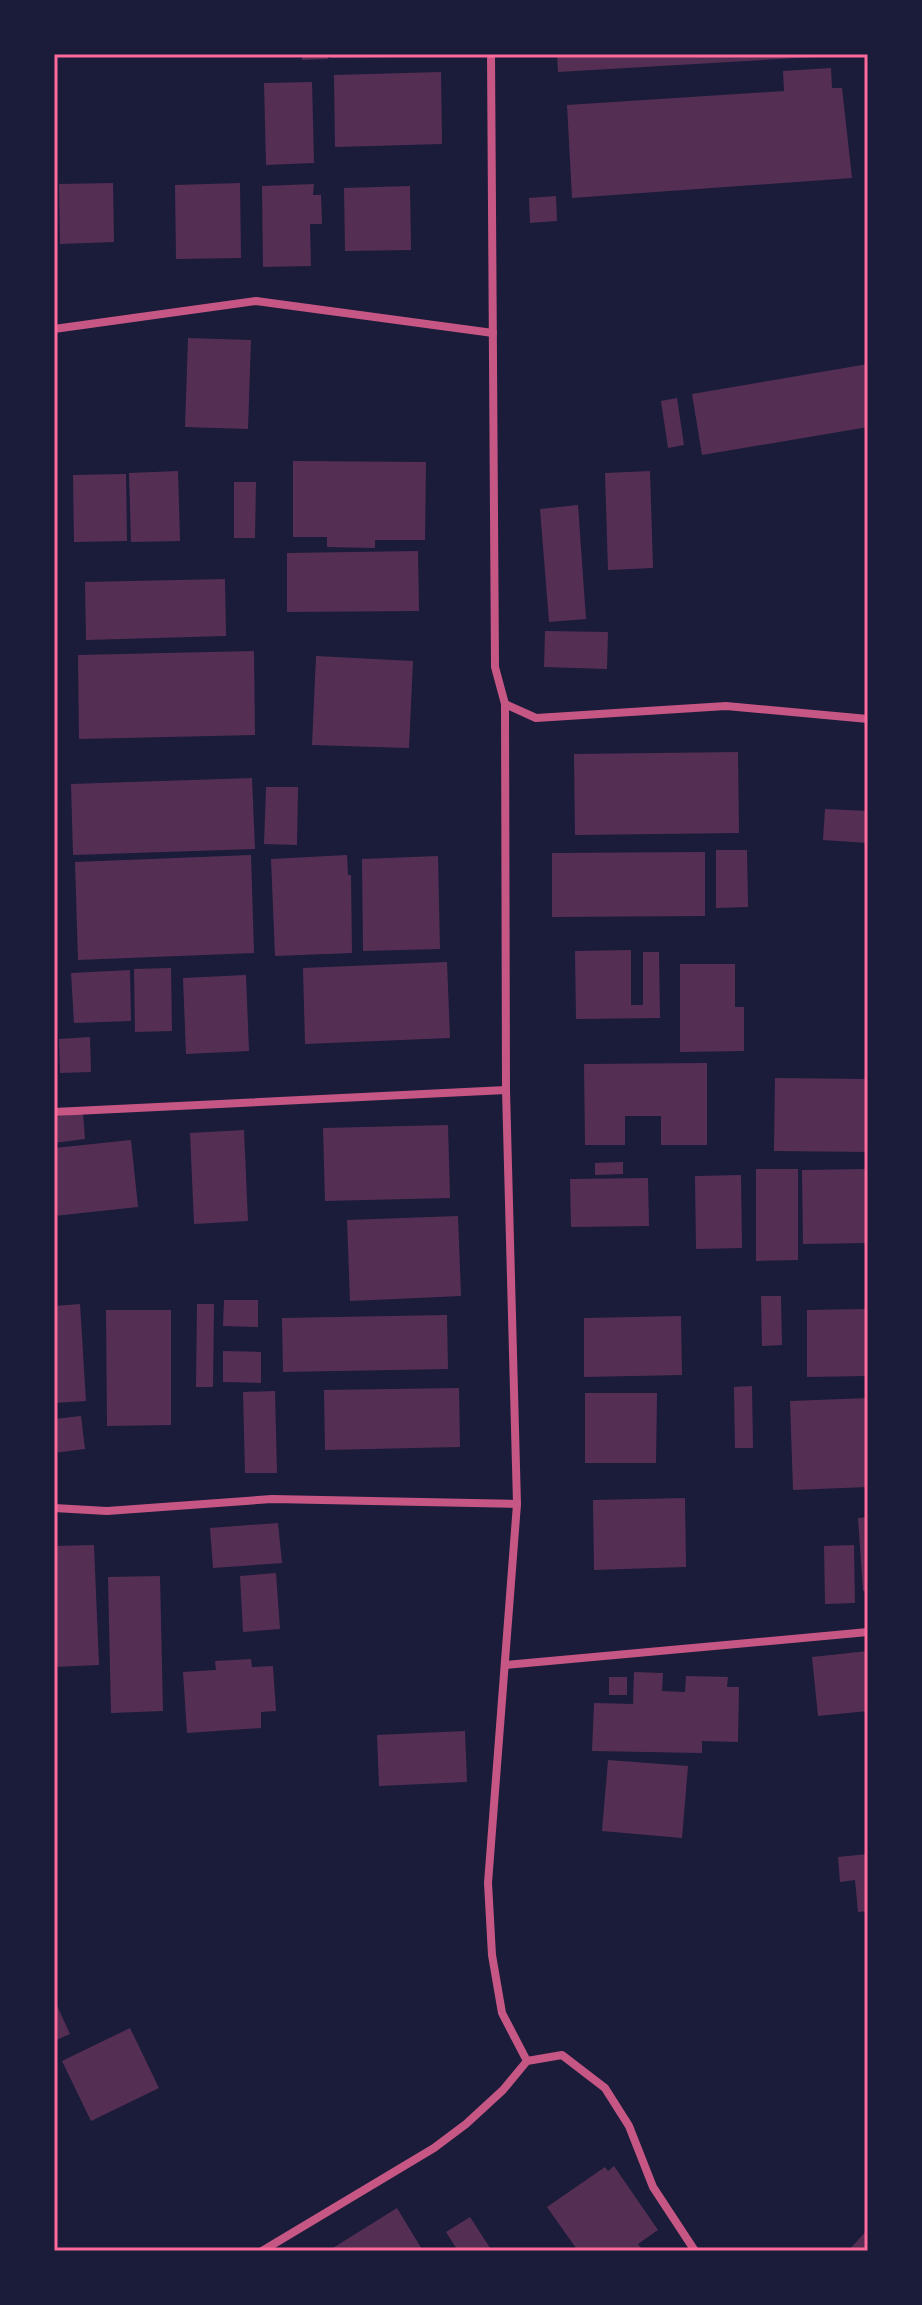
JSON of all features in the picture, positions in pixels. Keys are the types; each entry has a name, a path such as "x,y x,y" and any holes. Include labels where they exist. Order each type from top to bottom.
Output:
{"street":[{"path":"491,54 495,667 505,704 506,1090 517,1504 488,1883 492,1955 502,2013 527,2061"},
{"path":"54,329 256,301 493,333"},
{"path":"505,704 536,718 726,706 868,719"},
{"path":"54,1112 506,1090"},
{"path":"54,1508 107,1511 272,1499 517,1504"},
{"path":"506,1665 868,1632"},
{"path":"262,2251 434,2148 503,2090 527,2061 562,2055 605,2088 629,2126 653,2187 695,2251"}],"building":[{"path":"302,54 328,54 328,59 302,60"},
{"path":"331,54 389,54 389,57 331,58"},
{"path":"557,54 831,54 831,56 558,72"},
{"path":"831,68 832,88 842,88 852,178 572,198 567,105 784,91 783,71"},
{"path":"441,72 442,144 335,147 334,75"},
{"path":"312,82 314,163 266,165 264,83"},
{"path":"113,183 114,242 60,244 59,184"},
{"path":"240,183 241,258 176,259 175,185"},
{"path":"314,184 313,195 321,195 322,224 310,224 311,266 263,267 262,186"},
{"path":"410,186 411,250 345,251 344,188"},
{"path":"556,196 557,221 530,223 529,198"},
{"path":"188,338 251,340 248,429 185,427"},
{"path":"868,364 868,427 702,455 692,394"},
{"path":"677,398 684,445 668,448 661,401"},
{"path":"293,461 426,462 425,540 375,540 375,548 327,547 327,537 293,537"},
{"path":"178,471 180,541 131,542 129,473"},
{"path":"650,471 653,568 608,570 605,473"},
{"path":"126,474 127,541 74,542 73,475"},
{"path":"234,482 256,482 255,538 234,538"},
{"path":"578,505 586,619 549,622 540,509"},
{"path":"418,551 419,611 287,612 287,553"},
{"path":"225,579 226,636 86,640 85,582"},
{"path":"545,631 608,632 607,669 544,667"},
{"path":"254,651 255,735 79,739 78,655"},
{"path":"316,656 413,661 409,748 312,745"},
{"path":"738,752 739,833 575,835 574,754"},
{"path":"252,778 255,849 73,855 71,784"},
{"path":"266,787 298,787 297,845 264,844"},
{"path":"825,809 868,811 868,843 823,840"},
{"path":"716,850 747,850 748,907 716,908"},
{"path":"705,852 705,916 552,917 552,853"},
{"path":"251,855 254,953 78,960 75,862"},
{"path":"347,855 348,875 351,875 352,953 275,956 271,859"},
{"path":"438,856 440,949 363,951 362,859"},
{"path":"631,950 631,1005 643,1005 643,952 659,952 660,1018 576,1019 575,951"},
{"path":"447,962 450,1038 305,1044 303,968"},
{"path":"680,964 735,964 735,1007 744,1007 744,1051 680,1052"},
{"path":"171,968 172,1031 135,1032 134,969"},
{"path":"130,970 131,1021 74,1023 71,973"},
{"path":"246,975 249,1051 186,1054 183,978"},
{"path":"90,1037 91,1072 60,1073 59,1039"},
{"path":"707,1063 707,1145 661,1145 661,1116 625,1116 625,1145 585,1145 584,1064"},
{"path":"775,1078 868,1079 868,1152 774,1151"},
{"path":"83,1113 85,1139 54,1143 54,1117"},
{"path":"448,1125 450,1198 325,1201 323,1128"},
{"path":"244,1130 248,1221 194,1224 190,1133"},
{"path":"131,1140 138,1207 54,1216 54,1148"},
{"path":"623,1162 623,1174 595,1175 595,1163"},
{"path":"756,1169 798,1169 798,1260 756,1261"},
{"path":"868,1169 868,1243 803,1244 802,1170"},
{"path":"741,1175 742,1248 696,1249 695,1176"},
{"path":"648,1178 649,1226 571,1227 570,1179"},
{"path":"458,1216 461,1296 350,1301 347,1220"},
{"path":"761,1296 781,1296 782,1345 762,1346"},
{"path":"224,1300 258,1300 258,1327 223,1326"},
{"path":"80,1304 86,1401 54,1403 54,1306"},
{"path":"197,1304 214,1304 213,1387 196,1387"},
{"path":"868,1309 868,1376 807,1377 807,1310"},
{"path":"106,1310 171,1310 171,1425 107,1426"},
{"path":"447,1315 448,1369 283,1372 282,1318"},
{"path":"681,1316 682,1375 584,1377 584,1318"},
{"path":"223,1351 261,1352 261,1383 223,1382"},
{"path":"752,1386 753,1448 735,1448 734,1387"},
{"path":"459,1388 460,1447 325,1450 324,1390"},
{"path":"275,1391 277,1473 245,1473 243,1392"},
{"path":"585,1393 657,1393 656,1463 585,1463"},
{"path":"868,1398 868,1487 793,1490 790,1401"},
{"path":"81,1416 85,1449 54,1453 54,1419"},
{"path":"685,1498 686,1567 594,1570 593,1500"},
{"path":"868,1517 868,1591 863,1591 858,1518"},
{"path":"278,1523 282,1563 213,1568 210,1528"},
{"path":"94,1545 99,1665 54,1667 54,1546"},
{"path":"854,1545 855,1603 825,1604 824,1546"},
{"path":"276,1573 280,1629 243,1632 240,1576"},
{"path":"160,1576 163,1711 111,1713 108,1577"},
{"path":"868,1651 868,1711 818,1716 812,1657"},
{"path":"251,1659 252,1667 273,1666 276,1711 261,1712 261,1728 187,1733 183,1672 216,1670 215,1661"},
{"path":"634,1672 663,1673 662,1691 685,1692 686,1676 728,1677 727,1687 739,1687 738,1742 702,1741 702,1753 592,1751 594,1703 633,1704"},
{"path":"609,1677 627,1677 627,1695 609,1695"},
{"path":"465,1731 467,1782 379,1786 377,1735"},
{"path":"608,1760 688,1766 682,1838 602,1831"},
{"path":"868,1854 868,1911 858,1912 855,1880 840,1882 838,1857"},
{"path":"54,1999 70,2034 54,2041"},
{"path":"130,2028 159,2088 91,2121 62,2061"},
{"path":"614,2166 658,2230 638,2244 643,2251 578,2251 547,2207 605,2167 608,2171"},
{"path":"397,2208 423,2251 328,2251"},
{"path":"470,2217 492,2251 458,2251 446,2232"},
{"path":"868,2229 868,2251 848,2251"}]}
